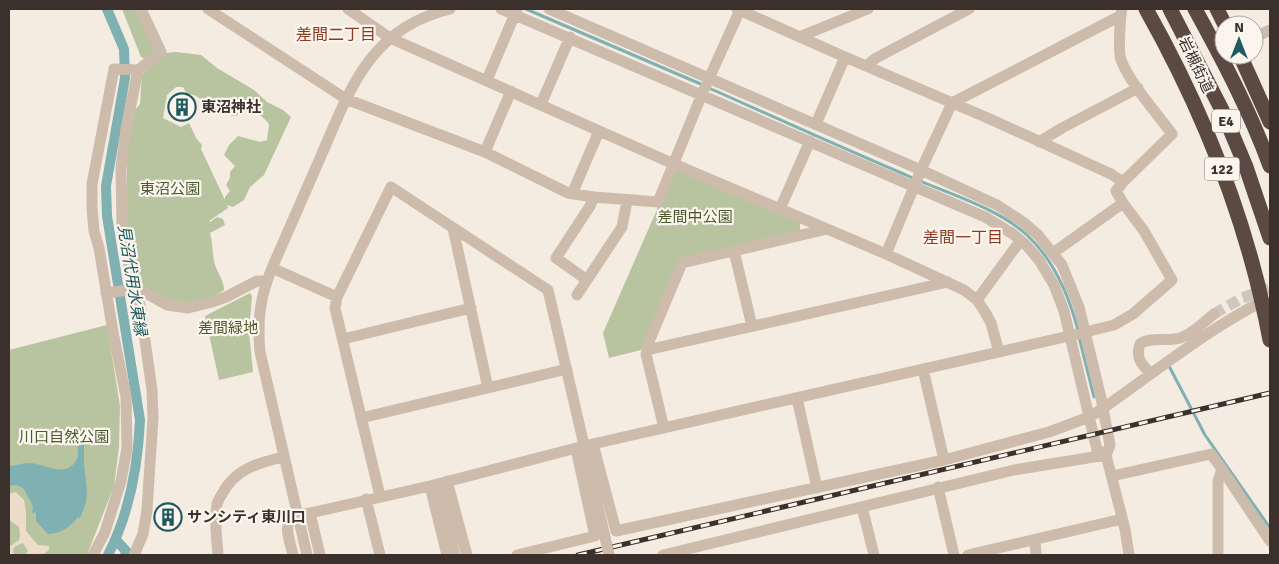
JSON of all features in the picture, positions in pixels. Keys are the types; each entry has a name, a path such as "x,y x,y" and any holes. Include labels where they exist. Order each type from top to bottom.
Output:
{"highway":[{"name":"岩槻街道","path":"1146,9 1170,51 1202,118 1235,202 1263,301 1270,340"},
{"name":"E4","path":"1170,9 1222,110 1246,167 1270,238"},
{"name":"E4","path":"1195,9 1225,63 1270,166"},
{"path":"1244,65 1270,122"}],"street":[{"path":"208,9 346,99 485,152 572,194 658,202 738,9 1111,174 1123,182"},
{"path":"348,9 390,38 674,164 886,254 964,290 977,300 986,312 999,352"},
{"path":"307,555 260,352 258,320 266,281 346,99 364,66 390,38 427,13 450,9"},
{"path":"501,9 516,12 570,38 985,217 1013,234 1039,260 1054,285 1064,311 1097,450 1106,455"},
{"path":"549,9 921,170 997,205 1024,222 1038,234 1062,265 1070,282 1086,332 1110,445 1106,455 1129,555"},
{"path":"799,37 868,9"},
{"path":"866,66 876,58 952,13 969,9"},
{"path":"93,555 105,532 121,481 127,448 126,396 109,293 94,230 92,184 114,69 136,70 161,52 144,10"},
{"path":"487,80 516,12"},
{"path":"292,555 286,526 289,521 310,513 380,496 439,486 584,446 1070,336 1114,325 1133,314 1172,280 1144,231 1122,203 1116,191 1172,134 1138,88 1120,58 1121,12 952,103 914,186 886,254"},
{"path":"541,104 570,38"},
{"path":"816,124 845,57"},
{"path":"134,555 142,534 147,510 153,418 150,376 131,290 122,225 121,168 136,70"},
{"path":"1039,142 1138,88"},
{"path":"485,152 511,91"},
{"path":"572,194 599,131"},
{"path":"780,209 810,141"},
{"path":"380,496 335,308 337,297 391,187 548,290 609,555"},
{"path":"587,280 556,258 594,197"},
{"path":"577,295 622,227 627,200"},
{"path":"1053,253 1122,203"},
{"path":"453,228 488,388"},
{"path":"664,428 646,354 682,263 827,229"},
{"path":"977,300 1020,241"},
{"path":"734,251 752,326"},
{"path":"272,268 337,297"},
{"path":"109,293 131,290 144,292 167,305 188,308 226,297 257,281 266,281"},
{"path":"647,350 948,282"},
{"path":"584,446 616,531 944,460 1049,432 1102,410 1206,334 1234,316 1263,301"},
{"path":"343,339 471,308"},
{"path":"1151,374 1139,360 1138,349 1140,344 1149,340 1174,340 1183,337 1214,314"},
{"path":"361,418 567,369"},
{"path":"923,369 944,460"},
{"path":"797,398 817,488"},
{"path":"517,555 595,536 584,446"},
{"path":"1112,476 1211,454 1270,541"},
{"path":"663,555 938,487 1014,470 1106,455"},
{"path":"218,555 217,503 227,484 238,473 255,465 283,457"},
{"path":"1218,555 1218,481 1222,469"},
{"path":"439,486 447,555"},
{"path":"439,486 455,555"},
{"path":"439,486 466,555"},
{"path":"938,487 954,555"},
{"path":"366,499 380,555"},
{"path":"862,507 874,555"},
{"path":"310,513 320,555"},
{"path":"968,555 1122,519"},
{"path":"1034,540 1036,555"}],"green space":[{"path":"122,9 138,9 157,50 145,59 141,57"},
{"name":"東沼公園","path":"176,52 201,55 217,68 254,90 267,102 283,110 291,117 264,175 250,187 244,200 233,207 227,205 228,208 209,221 217,217 223,219 225,225 210,233 215,265 222,280 224,290 215,296 184,305 154,296 143,285 133,260 127,231 127,154 135,110 140,104 142,74 166,53","holes":["176,87 183,87 187,94 194,95 206,102 209,98 213,99 231,115 236,116 245,112 253,112 269,124 267,140 260,142 238,136 229,145 224,155 235,166 230,172 230,178 226,185 230,191 225,200 201,149 202,145 196,138 189,123 181,127 163,118 167,95"]},
{"name":"差間中公園","path":"680,170 800,221 800,232 679,261 641,350 609,358 603,333 673,173"},
{"name":"差間緑地","path":"250,293 252,296 249,332 253,372 219,380 205,316"},
{"name":"川口自然公園","path":"107,325 120,406 119,447 114,486 87,555 9,555 9,350"}],"shaded area":[{"path":"16,492 24,500 26,531 38,545 49,546 49,550 45,553 25,555 28,551 23,543 13,549 14,555 9,555 9,547 19,540 20,535 19,527 9,520 9,494"}],"water":[{"name":"川口自然公園","path":"77,426 80,428 84,445 86,503 80,518 78,517 61,531 48,534 36,521 36,512 32,513 33,506 23,488 16,485 9,486 9,466 28,463 56,469 68,468 78,457"}],"waterway":[{"name":"見沼代用水東縁","path":"107,9 124,49 125,78 106,186 107,216 140,420 135,472 127,506 108,555"},
{"path":"526,9 703,85"},
{"path":"709,88 985,208 1015,225 1037,245 1053,267 1070,304 1078,330"},
{"path":"1079,337 1094,397"},
{"path":"1169,366 1205,435 1270,528"},
{"path":"116,540 127,552 125,555"}],"tunnel":[{"path":"1214,314 1242,298 1270,288"}],"railway":[{"path":"578,555 1270,393"}],"place":[{"name":"東沼神社","path":"182,107"},
{"name":"サンシティ東川口","path":"168,517"}],"district":[{"name":"差間二丁目","path":"336,34"},
{"name":"差間一丁目","path":"963,237"}]}
